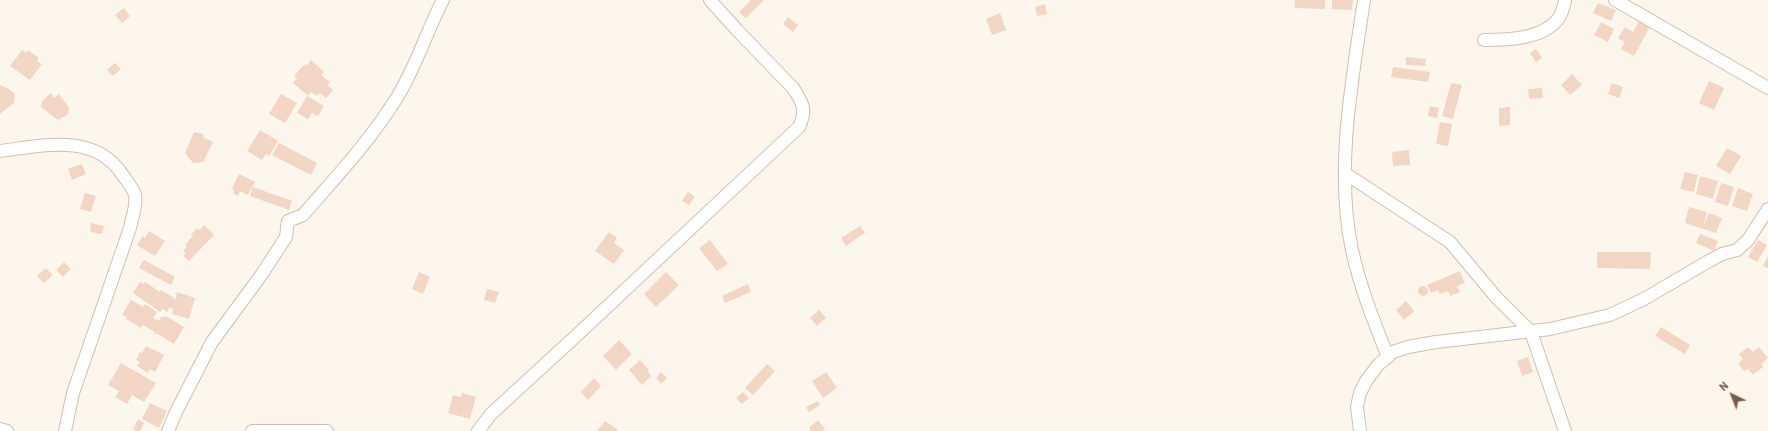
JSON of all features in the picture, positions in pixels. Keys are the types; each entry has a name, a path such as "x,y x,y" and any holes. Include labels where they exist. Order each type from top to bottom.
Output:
{"street":[{"path":"168,431 176,412 212,342 262,274 286,237 288,221 303,215 369,138 396,99 412,70 444,0"},
{"path":"478,431 491,414 798,127 803,117 804,108 801,99 794,88 710,0"},
{"path":"1364,0 1348,112 1346,191 1352,250 1372,315 1388,357"},
{"path":"1484,40 1511,40 1546,30 1560,17 1565,0"},
{"path":"1615,0 1768,88"},
{"path":"0,151 62,144 93,149 106,157 118,168 135,195 134,211 130,228 73,393 65,431"},
{"path":"1346,174 1450,242 1496,296 1531,332 1565,431"},
{"path":"1360,431 1357,407 1360,393 1366,381 1378,365 1393,352 1408,347 1550,329 1610,315 1625,309 1709,260 1722,254 1737,250 1748,240 1768,209"},
{"path":"0,429 7,431"},
{"path":"252,431 327,431"}],"building":[{"path":"751,0 764,0 746,18 739,12"},
{"path":"1295,0 1325,0 1325,9 1295,8"},
{"path":"1332,0 1353,0 1352,10 1332,9"},
{"path":"1598,3 1616,10 1611,21 1593,13"},
{"path":"1045,4 1047,14 1037,16 1035,7"},
{"path":"124,8 130,16 122,23 115,15"},
{"path":"1000,13 1006,30 992,35 986,19"},
{"path":"788,17 798,25 793,32 783,24"},
{"path":"1641,18 1652,23 1634,56 1621,49 1625,42 1618,38 1625,27 1633,32"},
{"path":"1601,22 1614,29 1608,42 1594,35"},
{"path":"1536,49 1542,58 1536,62 1530,53"},
{"path":"22,50 26,53 28,50 39,58 37,61 42,64 30,80 10,66"},
{"path":"1406,57 1426,59 1425,66 1406,65"},
{"path":"311,60 324,72 321,75 330,82 327,85 333,90 326,98 320,93 317,96 311,92 308,96 293,83 297,78 294,76"},
{"path":"115,63 121,69 113,76 107,70"},
{"path":"1393,67 1430,72 1428,82 1391,77"},
{"path":"1572,74 1582,85 1570,95 1561,85"},
{"path":"1709,81 1724,88 1714,110 1699,103"},
{"path":"1451,83 1462,85 1453,119 1442,116"},
{"path":"1612,83 1623,87 1619,98 1608,94"},
{"path":"0,85 9,89 15,94 14,103 0,114"},
{"path":"1542,88 1543,98 1529,99 1528,89"},
{"path":"51,93 54,98 59,94 69,108 68,114 58,120 41,107 42,101"},
{"path":"281,94 297,103 285,123 269,114"},
{"path":"307,96 324,106 318,116 312,113 308,119 297,113"},
{"path":"1430,106 1439,108 1437,118 1428,116"},
{"path":"1510,107 1510,125 1499,126 1499,108"},
{"path":"1440,122 1452,124 1448,146 1436,144"},
{"path":"260,130 278,141 269,156 266,154 262,160 247,151"},
{"path":"194,132 203,134 204,138 213,142 203,162 193,163 185,153"},
{"path":"279,143 317,163 311,175 272,155"},
{"path":"1727,148 1741,156 1730,174 1716,166"},
{"path":"1409,150 1410,165 1393,166 1392,152"},
{"path":"82,164 86,174 72,180 68,169"},
{"path":"1685,172 1698,175 1694,192 1680,189"},
{"path":"239,174 255,182 248,195 240,191 238,196 233,193 234,190 232,188"},
{"path":"1700,176 1718,181 1713,199 1696,194"},
{"path":"1721,183 1734,187 1728,206 1715,202"},
{"path":"253,187 292,201 289,210 250,196"},
{"path":"1738,188 1753,194 1747,211 1732,206"},
{"path":"688,192 695,197 689,205 682,201"},
{"path":"85,193 96,196 91,212 80,209"},
{"path":"1689,207 1707,212 1703,227 1709,213 1722,218 1716,233 1685,223"},
{"path":"91,223 104,226 102,234 90,232"},
{"path":"204,225 214,235 189,261 183,256 186,253 183,251 187,247 185,245 193,236 191,235 197,228 200,230"},
{"path":"860,226 865,233 846,246 841,238"},
{"path":"149,231 165,241 155,256 137,245 143,236 145,238"},
{"path":"609,232 617,238 614,243 624,250 614,264 595,251"},
{"path":"1700,234 1718,241 1714,251 1696,243"},
{"path":"710,240 728,264 717,271 699,248"},
{"path":"1758,240 1767,245 1757,262 1748,257"},
{"path":"1597,252 1651,252 1650,269 1597,268"},
{"path":"1768,256 1768,268 1763,266"},
{"path":"144,260 175,277 171,285 139,268"},
{"path":"64,262 71,269 63,277 56,270"},
{"path":"46,268 53,275 44,283 37,276"},
{"path":"1460,271 1465,283 1457,286 1460,292 1450,296 1448,291 1440,294 1438,290 1431,293 1427,285"},
{"path":"419,272 430,277 423,294 412,289"},
{"path":"666,272 679,285 656,307 644,294"},
{"path":"140,282 143,284 145,282 160,292 161,290 174,298 174,300 177,292 195,298 189,319 172,314 173,309 170,307 167,312 163,309 160,312 133,293"},
{"path":"748,284 751,292 725,303 722,296"},
{"path":"1421,286 1425,286 1427,287 1427,295 1421,296 1418,293 1418,289"},
{"path":"487,289 499,292 495,303 484,300"},
{"path":"131,300 143,307 145,304 157,312 153,318 159,321 162,316 166,316 184,327 174,344 156,333 153,335 155,332 143,325 141,328 122,315"},
{"path":"1406,301 1414,311 1404,320 1396,310"},
{"path":"819,310 826,318 817,326 810,318"},
{"path":"1661,327 1690,345 1685,354 1655,336"},
{"path":"619,340 632,354 616,370 603,356"},
{"path":"146,346 164,355 155,372 150,369 148,373 137,366 140,362 136,360 140,352 142,353"},
{"path":"1748,347 1753,352 1759,347 1768,358 1761,364 1763,367 1753,375 1748,369 1744,371 1738,364 1743,359 1739,354"},
{"path":"1528,357 1533,372 1522,376 1517,361"},
{"path":"640,360 649,370 648,372 651,376 642,385 629,370"},
{"path":"121,363 156,383 144,402 132,395 127,404 115,397 119,391 108,385"},
{"path":"767,364 775,371 753,395 745,388"},
{"path":"661,372 667,378 661,384 656,378"},
{"path":"826,372 837,388 823,398 812,381"},
{"path":"594,378 601,386 588,400 581,392"},
{"path":"743,392 749,398 742,404 736,398"},
{"path":"462,393 476,397 470,419 448,413 453,395 461,397"},
{"path":"818,401 820,405 809,412 806,407"},
{"path":"150,403 167,411 159,428 142,419"},
{"path":"138,419 144,423 140,431 136,431 133,429"},
{"path":"818,420 825,429 822,431 811,431 809,428"},
{"path":"605,421 618,430 597,431"}]}
